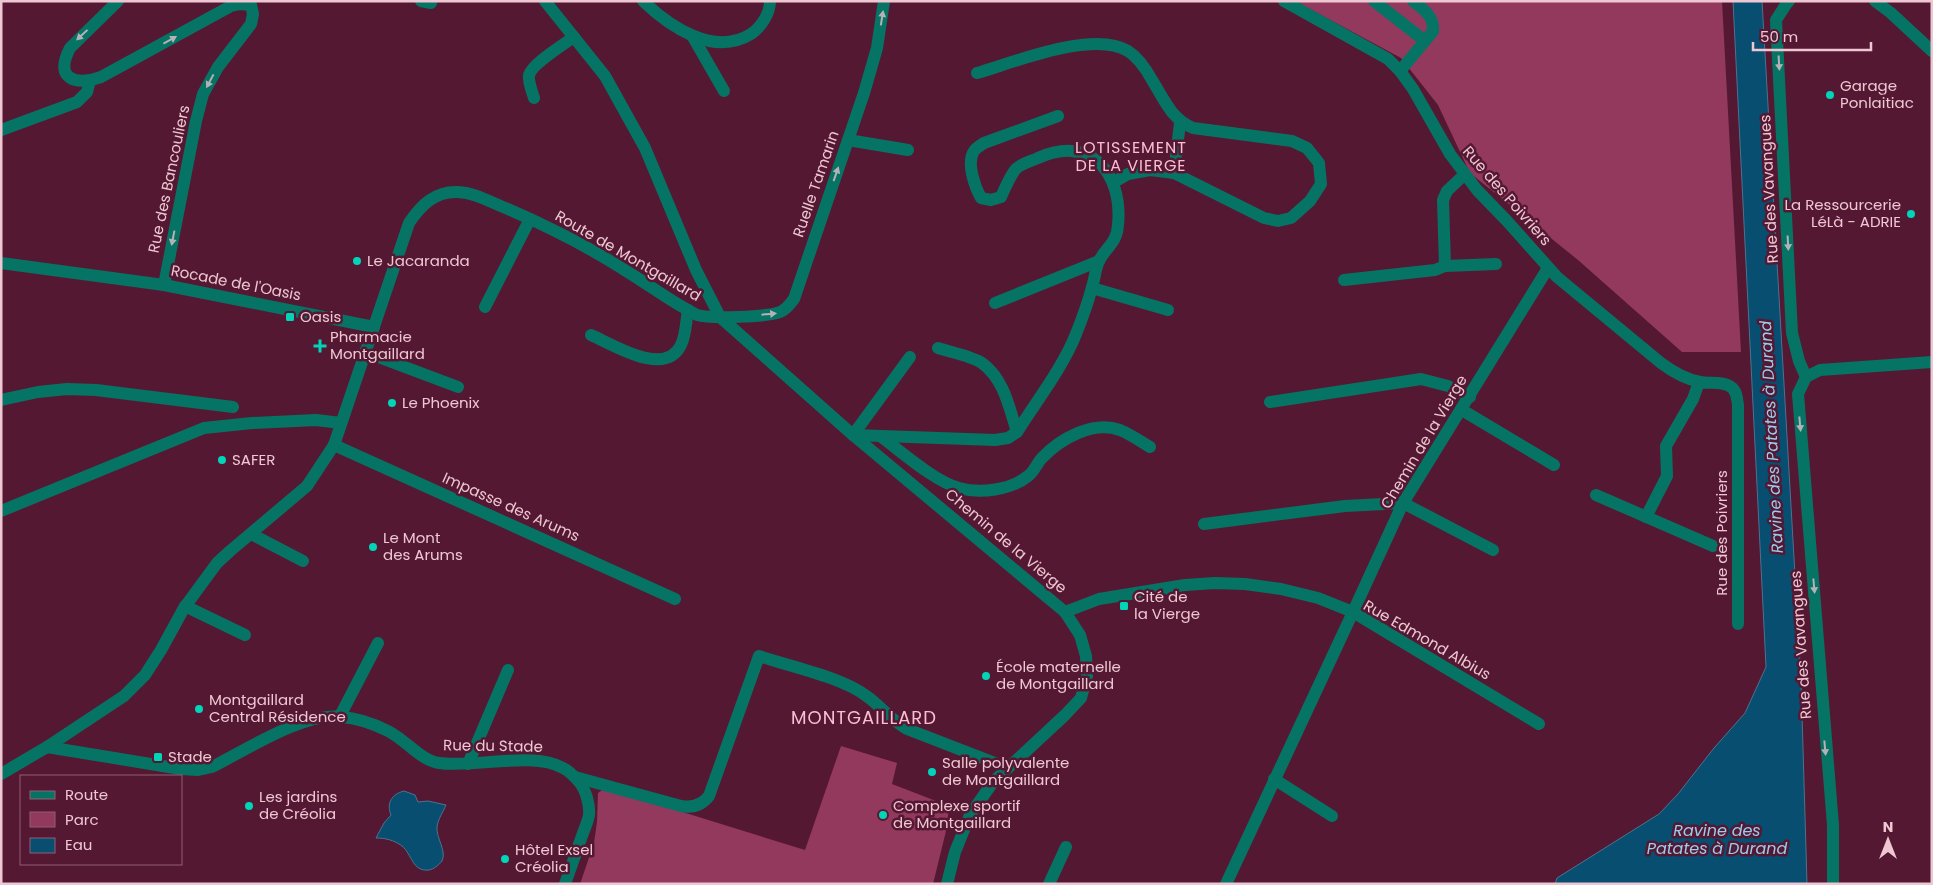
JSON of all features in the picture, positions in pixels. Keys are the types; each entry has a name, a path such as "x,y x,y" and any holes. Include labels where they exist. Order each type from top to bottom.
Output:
{"street":[{"path":"1,130 77,102 87,92 90,81 79,82 65,74 65,57 76,40 118,1"},
{"path":"643,1 673,25 693,36 720,43 740,41 756,31 765,18 770,1"},
{"name":"Ruelle Tamarin","path":"720,317 779,313 794,298 864,93 877,48 884,1"},
{"name":"Rue des Poivriers","path":"1284,1 1372,49 1388,59 1400,71 1422,104 1450,154 1477,190 1507,220 1556,277 1678,375 1699,382 1724,384 1732,387 1736,394 1738,624"},
{"path":"1374,1 1424,41"},
{"path":"1400,71 1433,31 1430,15 1413,1"},
{"name":"Rue des Vavangues","path":"1789,1 1776,20 1792,334 1799,361 1806,377 1798,394 1833,825 1833,884"},
{"path":"1875,1 1891,13 1932,51"},
{"name":"Rue des Bancouliers","path":"90,81 101,77 231,6 253,3 251,24 218,67 204,94 196,121 164,285"},
{"path":"552,3 574,37 604,76 645,148 692,262 720,317"},
{"path":"693,36 724,91"},
{"path":"534,98 529,82 530,74 534,67 574,37"},
{"path":"977,73 1073,46 1094,43 1112,44 1129,52 1144,66 1170,110 1180,123 1193,128 1292,142 1307,148 1319,163 1321,184 1310,201 1291,218 1278,221 1264,218 1174,173 1150,170 1128,174 1114,182"},
{"path":"853,435 995,440 1008,438 1017,432 1065,357 1092,288 1099,262 1115,240 1118,225 1118,204 1114,182 1101,163 1083,152 1065,150 1045,155 1016,168 1001,197 991,200 981,198 974,186 971,162 974,151 984,143 1058,116"},
{"path":"1174,173 1180,123"},
{"path":"848,140 908,150"},
{"path":"1445,266 1443,200 1447,191 1465,174"},
{"name":"Route de Montgaillard","path":"1,774 47,747 124,696 135,686 161,650 186,606 217,563 307,486 334,445 409,223 416,212 432,198 441,194 457,192 474,195 530,219 622,268 688,310 707,318 720,317"},
{"path":"485,306 530,219"},
{"name":"Rocade de l'Oasis","path":"1,262 164,285 374,327"},
{"path":"994,303 1099,262"},
{"path":"1344,280 1435,270 1445,266 1496,264"},
{"name":"Chemin de la Vierge","path":"720,317 853,435 1065,612 1099,599 1186,585 1215,583 1245,584 1281,589 1318,598 1354,612 1403,504 1470,398 1548,268"},
{"path":"1092,288 1168,310"},
{"path":"591,335 646,359 660,360 672,356 681,344 688,310"},
{"path":"938,348 981,363 998,380 1017,432"},
{"path":"365,352 458,387"},
{"path":"853,435 910,356"},
{"path":"1806,377 1820,370 1932,362"},
{"path":"1270,402 1421,379 1448,386 1470,398"},
{"path":"1646,517 1667,476 1666,446 1693,398 1699,382"},
{"path":"1,400 38,392 67,389 96,390 233,407"},
{"path":"1462,410 1554,465"},
{"path":"1,511 204,428 261,422 316,420 341,423"},
{"path":"880,436 944,482 961,489 990,490 1016,484 1030,475 1042,458 1061,442 1087,429 1103,427 1120,430 1150,447"},
{"name":"Impasse des Arums","path":"334,445 675,599"},
{"path":"1596,495 1713,546"},
{"path":"1204,524 1345,506 1403,504 1493,550"},
{"path":"251,534 303,561"},
{"path":"186,606 245,635"},
{"path":"947,884 955,852 970,815 993,782 1081,698 1087,676 1086,656 1080,635 1065,612"},
{"name":"Rue Edmond Albius","path":"1226,884 1354,612 1539,724"},
{"path":"340,716 378,643"},
{"name":"Rue du Stade","path":"47,747 162,767 198,770 212,767 302,721 340,716 388,731 405,741 431,761 455,764 526,760 545,762 563,767 575,777 689,808 704,802 709,796 759,656 846,684 866,695 895,722 907,729 1008,768"},
{"path":"468,764 508,670"},
{"path":"565,884 589,816 584,788 575,777"},
{"path":"1274,779 1332,816"},
{"path":"1049,884 1066,846"}],"green space":[{"path":"1295,1 1722,1 1741,352 1682,352 1578,260 1470,173 1438,105 1401,58"},
{"name":"Complexe sportif de Montgaillard","path":"841,746 897,763 892,784 949,806 947,827 933,884 580,884 594,843 598,793 605,788 805,850"}],"water":[{"name":"Ravine des Patates à Durand","path":"1733,1 1762,1 1801,680 1807,884 1555,884 1557,878 1659,814 1678,794 1714,748 1745,713 1766,667"},
{"path":"404,791 415,795 418,802 428,801 446,805 439,818 437,827 443,857 442,861 435,868 423,870 419,868 402,846 383,838 376,838 391,815 389,807 391,800 396,794"}],"place":[{"name":"Garage Ponlaitiac","path":"1830,95"},
{"name":"La Ressourcerie LéLà - ADRIE","path":"1911,214"},
{"name":"Le Jacaranda","path":"357,261"},
{"name":"Oasis","path":"290,317"},
{"name":"Pharmacie Montgaillard","path":"320,346"},
{"name":"Le Phoenix","path":"392,403"},
{"name":"SAFER","path":"222,460"},
{"name":"Le Mont des Arums","path":"373,547"},
{"name":"Cité de la Vierge","path":"1124,606"},
{"name":"École maternelle de Montgaillard","path":"986,676"},
{"name":"Montgaillard Central Résidence","path":"199,709"},
{"name":"Stade","path":"158,757"},
{"name":"Salle polyvalente de Montgaillard","path":"932,772"},
{"name":"Les jardins de Créolia","path":"249,806"},
{"name":"Complexe sportif de Montgaillard","path":"883,815"},
{"name":"Hôtel Exsel Créolia","path":"505,859"}],"district":[{"name":"LOTISSEMENT DE LA VIERGE","path":"1131,156"},
{"name":"MONTGAILLARD","path":"864,718"}]}
